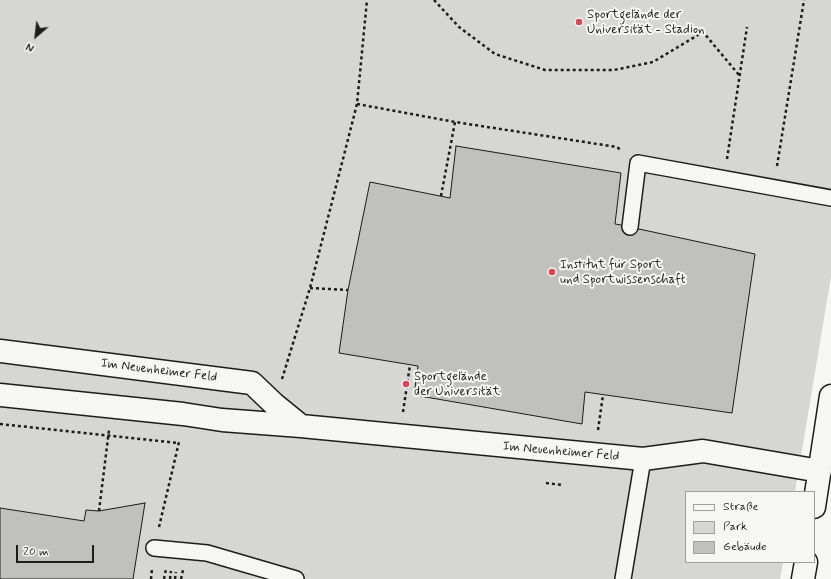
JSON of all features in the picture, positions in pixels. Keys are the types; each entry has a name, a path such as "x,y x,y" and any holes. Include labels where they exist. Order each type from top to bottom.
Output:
{"street":[{"name":"Im Neuenheimer Feld","path":"0,351 252,383 274,404 301,426"},
{"name":"Im Neuenheimer Feld","path":"0,395 184,414 222,420 301,426 643,460 704,452 820,471"},
{"path":"815,501 831,396"},
{"path":"803,579 806,563"}],"lane":[{"path":"630,227 638,164 831,198"},
{"path":"623,579 643,460"},
{"path":"154,548 207,553 296,579"}],"path":[{"path":"274,404 310,288 357,104 367,0"},
{"path":"434,0 459,27 495,54 545,70 614,70 653,62 703,32 739,75"},
{"path":"774,189 804,0"},
{"path":"724,179 747,27"},
{"path":"357,104 455,122 618,147 638,164"},
{"path":"441,196 455,122"},
{"path":"310,288 348,290"},
{"path":"399,436 410,365"},
{"path":"594,455 603,395"},
{"path":"99,511 112,407"},
{"path":"151,579 154,548 184,414"},
{"path":"0,424 178,443"},
{"path":"546,483 562,486"}],"green space":[{"name":"Sportgelände der Universität","path":"0,0 831,0 831,276 795,491 685,491 685,563 783,563 780,579 0,579"}],"building":[{"name":"Institut für Sport und Sportwissenschaft","path":"456,146 621,173 615,224 621,225 625,234 633,235 639,229 755,254 732,413 585,392 582,424 414,395 418,366 339,353 348,290 370,182 450,198"},
{"path":"145,503 133,579 0,579 0,508 84,521 86,510 99,511"}],"place":[{"name":"Sportgelände der Universität - Stadion","path":"579,22"},
{"name":"Institut für Sport und Sportwissenschaft","path":"552,272"},
{"name":"Sportgelände der Universität","path":"406,384"}]}
